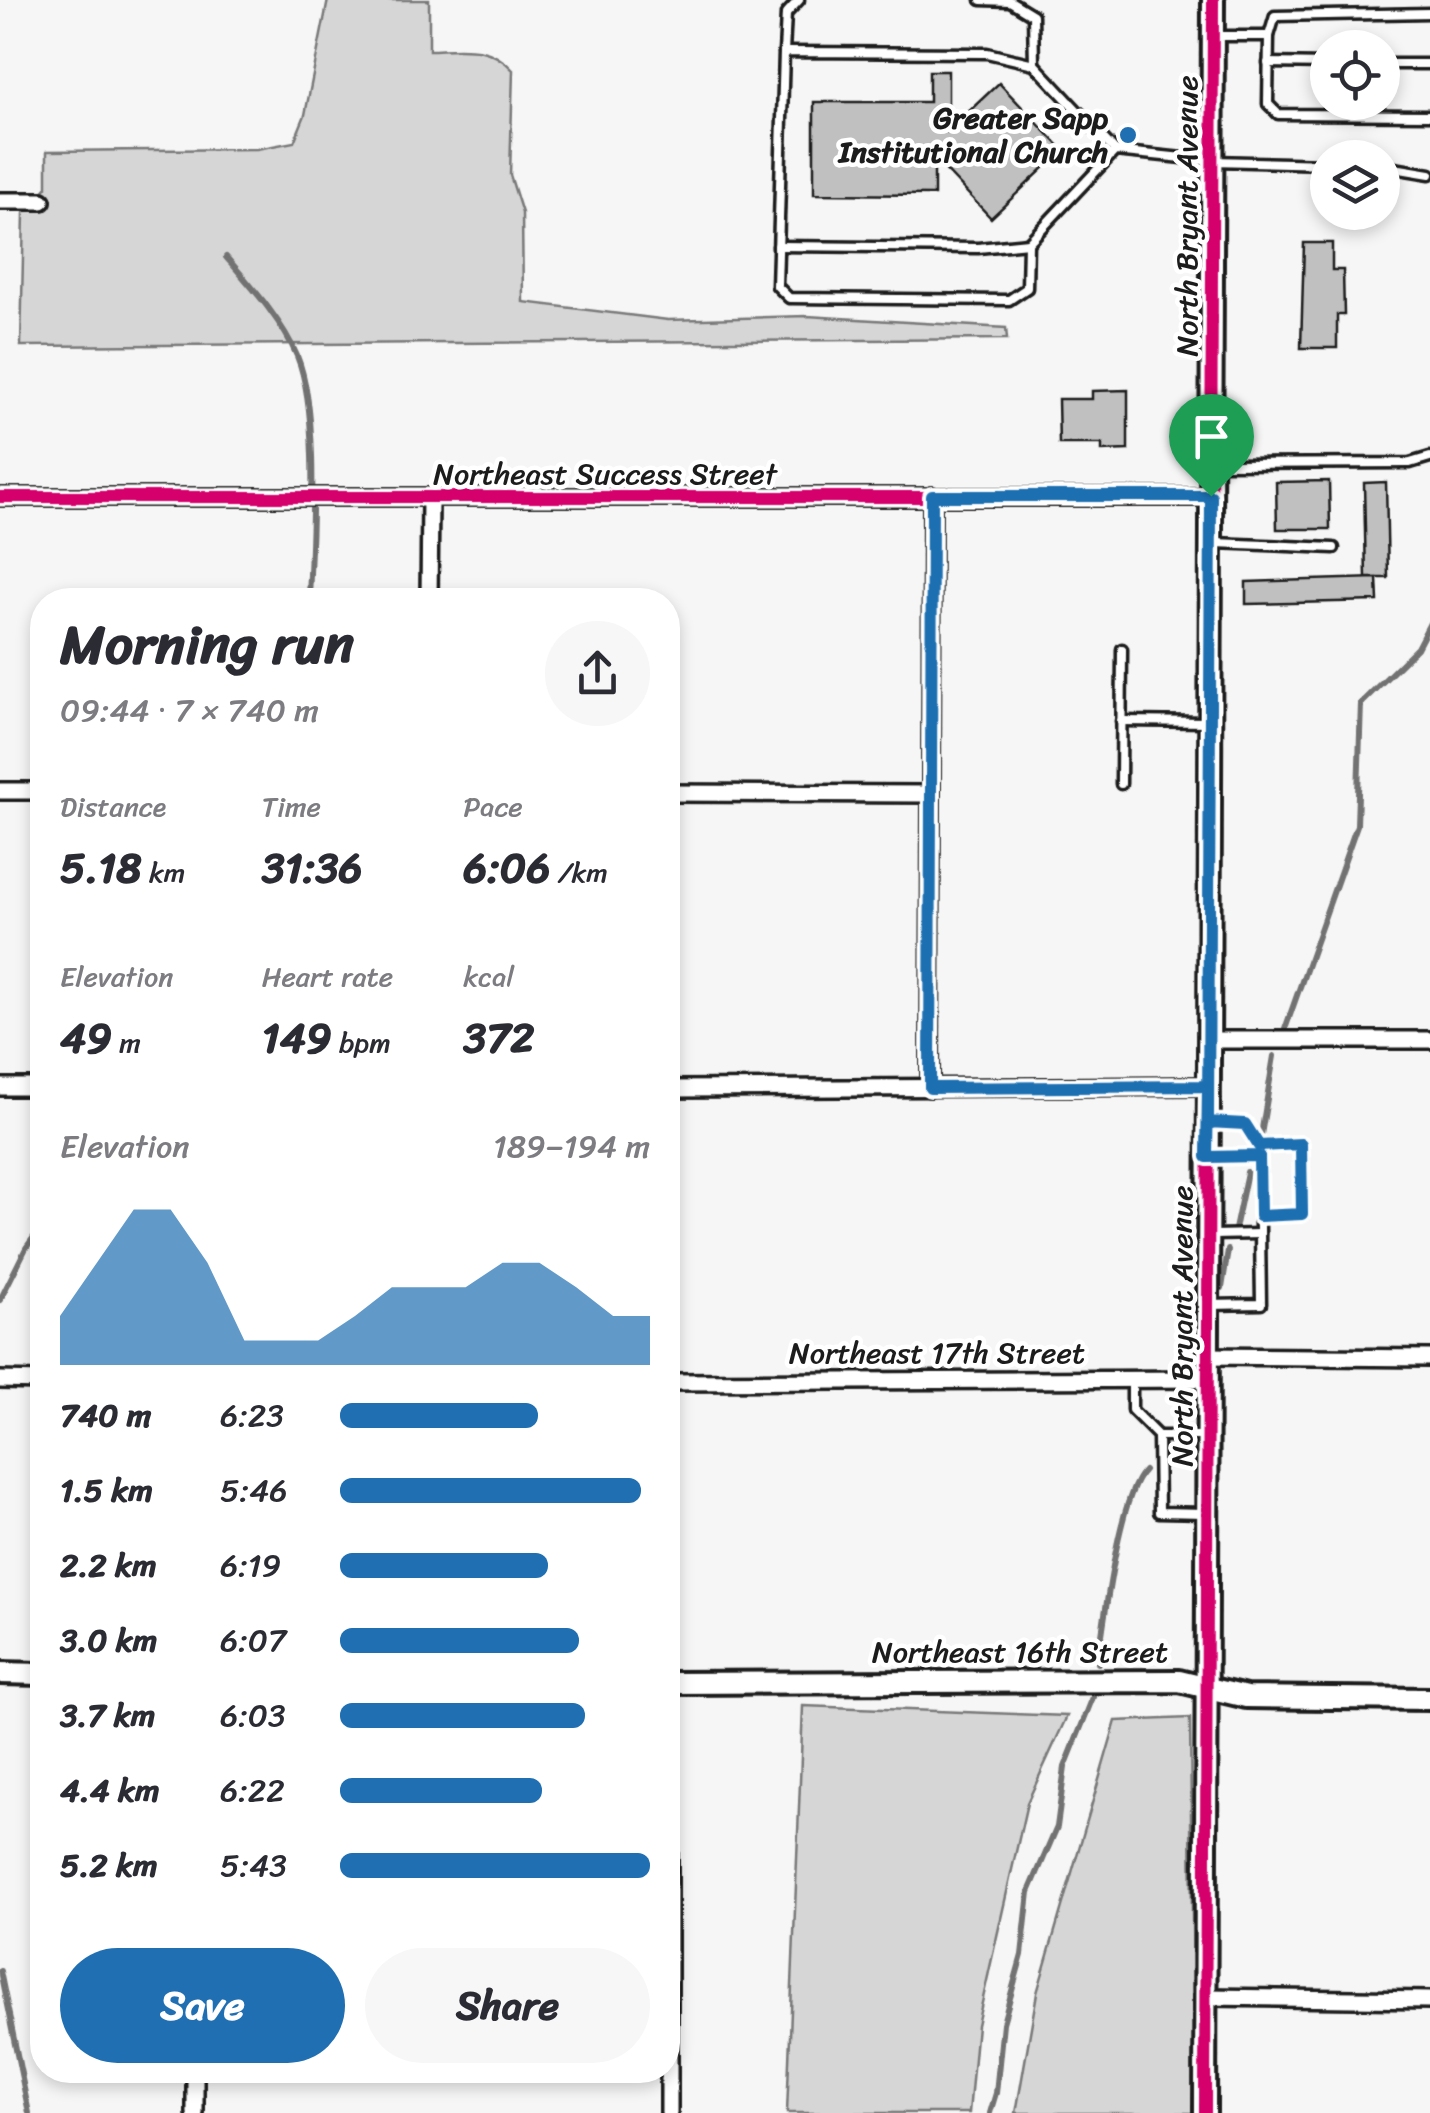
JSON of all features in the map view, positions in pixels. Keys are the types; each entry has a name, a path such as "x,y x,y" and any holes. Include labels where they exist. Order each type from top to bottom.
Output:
{"street":[{"name":"North Bryant Avenue","path":"1205,2113 1213,0"},
{"path":"0,201 42,201"},
{"path":"930,1088 932,496"},
{"name":"Northeast Success Street","path":"0,497 430,500 1211,496"},
{"path":"429,588 430,500"},
{"path":"0,790 30,791"},
{"path":"680,793 932,794"},
{"path":"1208,1040 1430,1040"},
{"path":"680,1090 1208,1086"},
{"path":"0,1087 30,1087"},
{"path":"1206,1356 1430,1358"},
{"name":"Northeast 17th Street","path":"680,1382 1206,1379"},
{"path":"0,1380 30,1380"},
{"path":"0,1673 30,1674"},
{"name":"Northeast 16th Street","path":"680,1683 1178,1681 1246,1697 1430,1699"},
{"path":"1206,1997 1430,2000"},
{"path":"195,2083 195,2113"},
{"path":"670,2083 670,2113"}],"lane":[{"path":"799,0 786,14 777,286 789,298 1009,300 1027,288 1028,243"},
{"path":"981,0 1010,1 1034,15 1034,64"},
{"path":"1430,13 1280,13 1271,22 1268,63 1268,104 1278,114 1430,115"},
{"path":"1212,36 1269,36"},
{"path":"784,52 987,53 1034,64 1115,151 1212,161 1310,164"},
{"path":"1268,63 1310,64"},
{"path":"1400,64 1430,64"},
{"path":"778,246 978,248 1028,243 1115,151"},
{"path":"1400,169 1430,174"},
{"path":"1211,464 1410,463 1430,457"},
{"path":"1211,543 1334,548"},
{"path":"1121,784 1122,649"},
{"path":"1122,722 1210,722"},
{"path":"1206,1305 1261,1304 1259,1151 1245,1124 1208,1122"},
{"path":"1207,1157 1301,1144 1302,1214 1260,1216"},
{"path":"1207,1235 1260,1234"},
{"path":"1132,1379 1132,1410 1158,1436 1159,1512 1206,1513"},
{"path":"1158,1436 1206,1436"}],"shaded area":[{"path":"328,0 429,0 429,50 485,52 513,70 510,175 522,213 523,302 668,320 807,316 1006,328 1007,339 21,346 24,213 47,187 47,151 257,149 294,142 305,115"},
{"path":"803,1706 1067,1716 1027,1803 977,2025 969,2113 787,2113"},
{"path":"1190,1718 1194,2113 1016,2113 1037,1993 1116,1721"}],"building":[{"path":"929,71 948,71 948,131 999,83 1063,150 991,218 934,158 934,195 814,194 814,102 929,102"},
{"path":"1304,243 1332,243 1332,270 1343,270 1344,315 1337,315 1337,348 1301,348"},
{"path":"1128,390 1128,450 1102,451 1102,444 1059,444 1058,399 1092,399 1092,391"},
{"path":"1329,481 1330,529 1277,529 1276,482"},
{"path":"1386,482 1388,578 1366,578 1364,483"},
{"path":"1377,578 1378,601 1246,604 1246,582"}],"waterway":[{"path":"226,257 283,329 304,380 312,475 309,588"},
{"path":"1283,1035 1357,825 1361,703 1417,648 1430,623"},
{"path":"1260,1141 1274,1056"},
{"path":"1234,1234 1247,1172"},
{"path":"0,1300 30,1242"},
{"path":"1222,1288 1228,1250"},
{"path":"1167,1448 1172,1448"},
{"path":"1098,1663 1120,1532 1135,1485 1144,1471"},
{"path":"990,2113 996,2093 1003,2023 1022,1955 1029,1892 1057,1827 1065,1767 1093,1697"},
{"path":"0,1971 29,2113"}],"cycle path":[{"path":"1205,2113 1213,0"},
{"path":"0,497 1211,497"}],"place":[{"name":"Greater Sapp Institutional Church","path":"1128,135"}],"route":[{"path":"932,496 1211,496 1208,1122 1245,1124 1259,1146 1301,1144 1302,1214 1260,1216 1259,1156 1207,1157 1208,1086 930,1088 932,496"}]}
